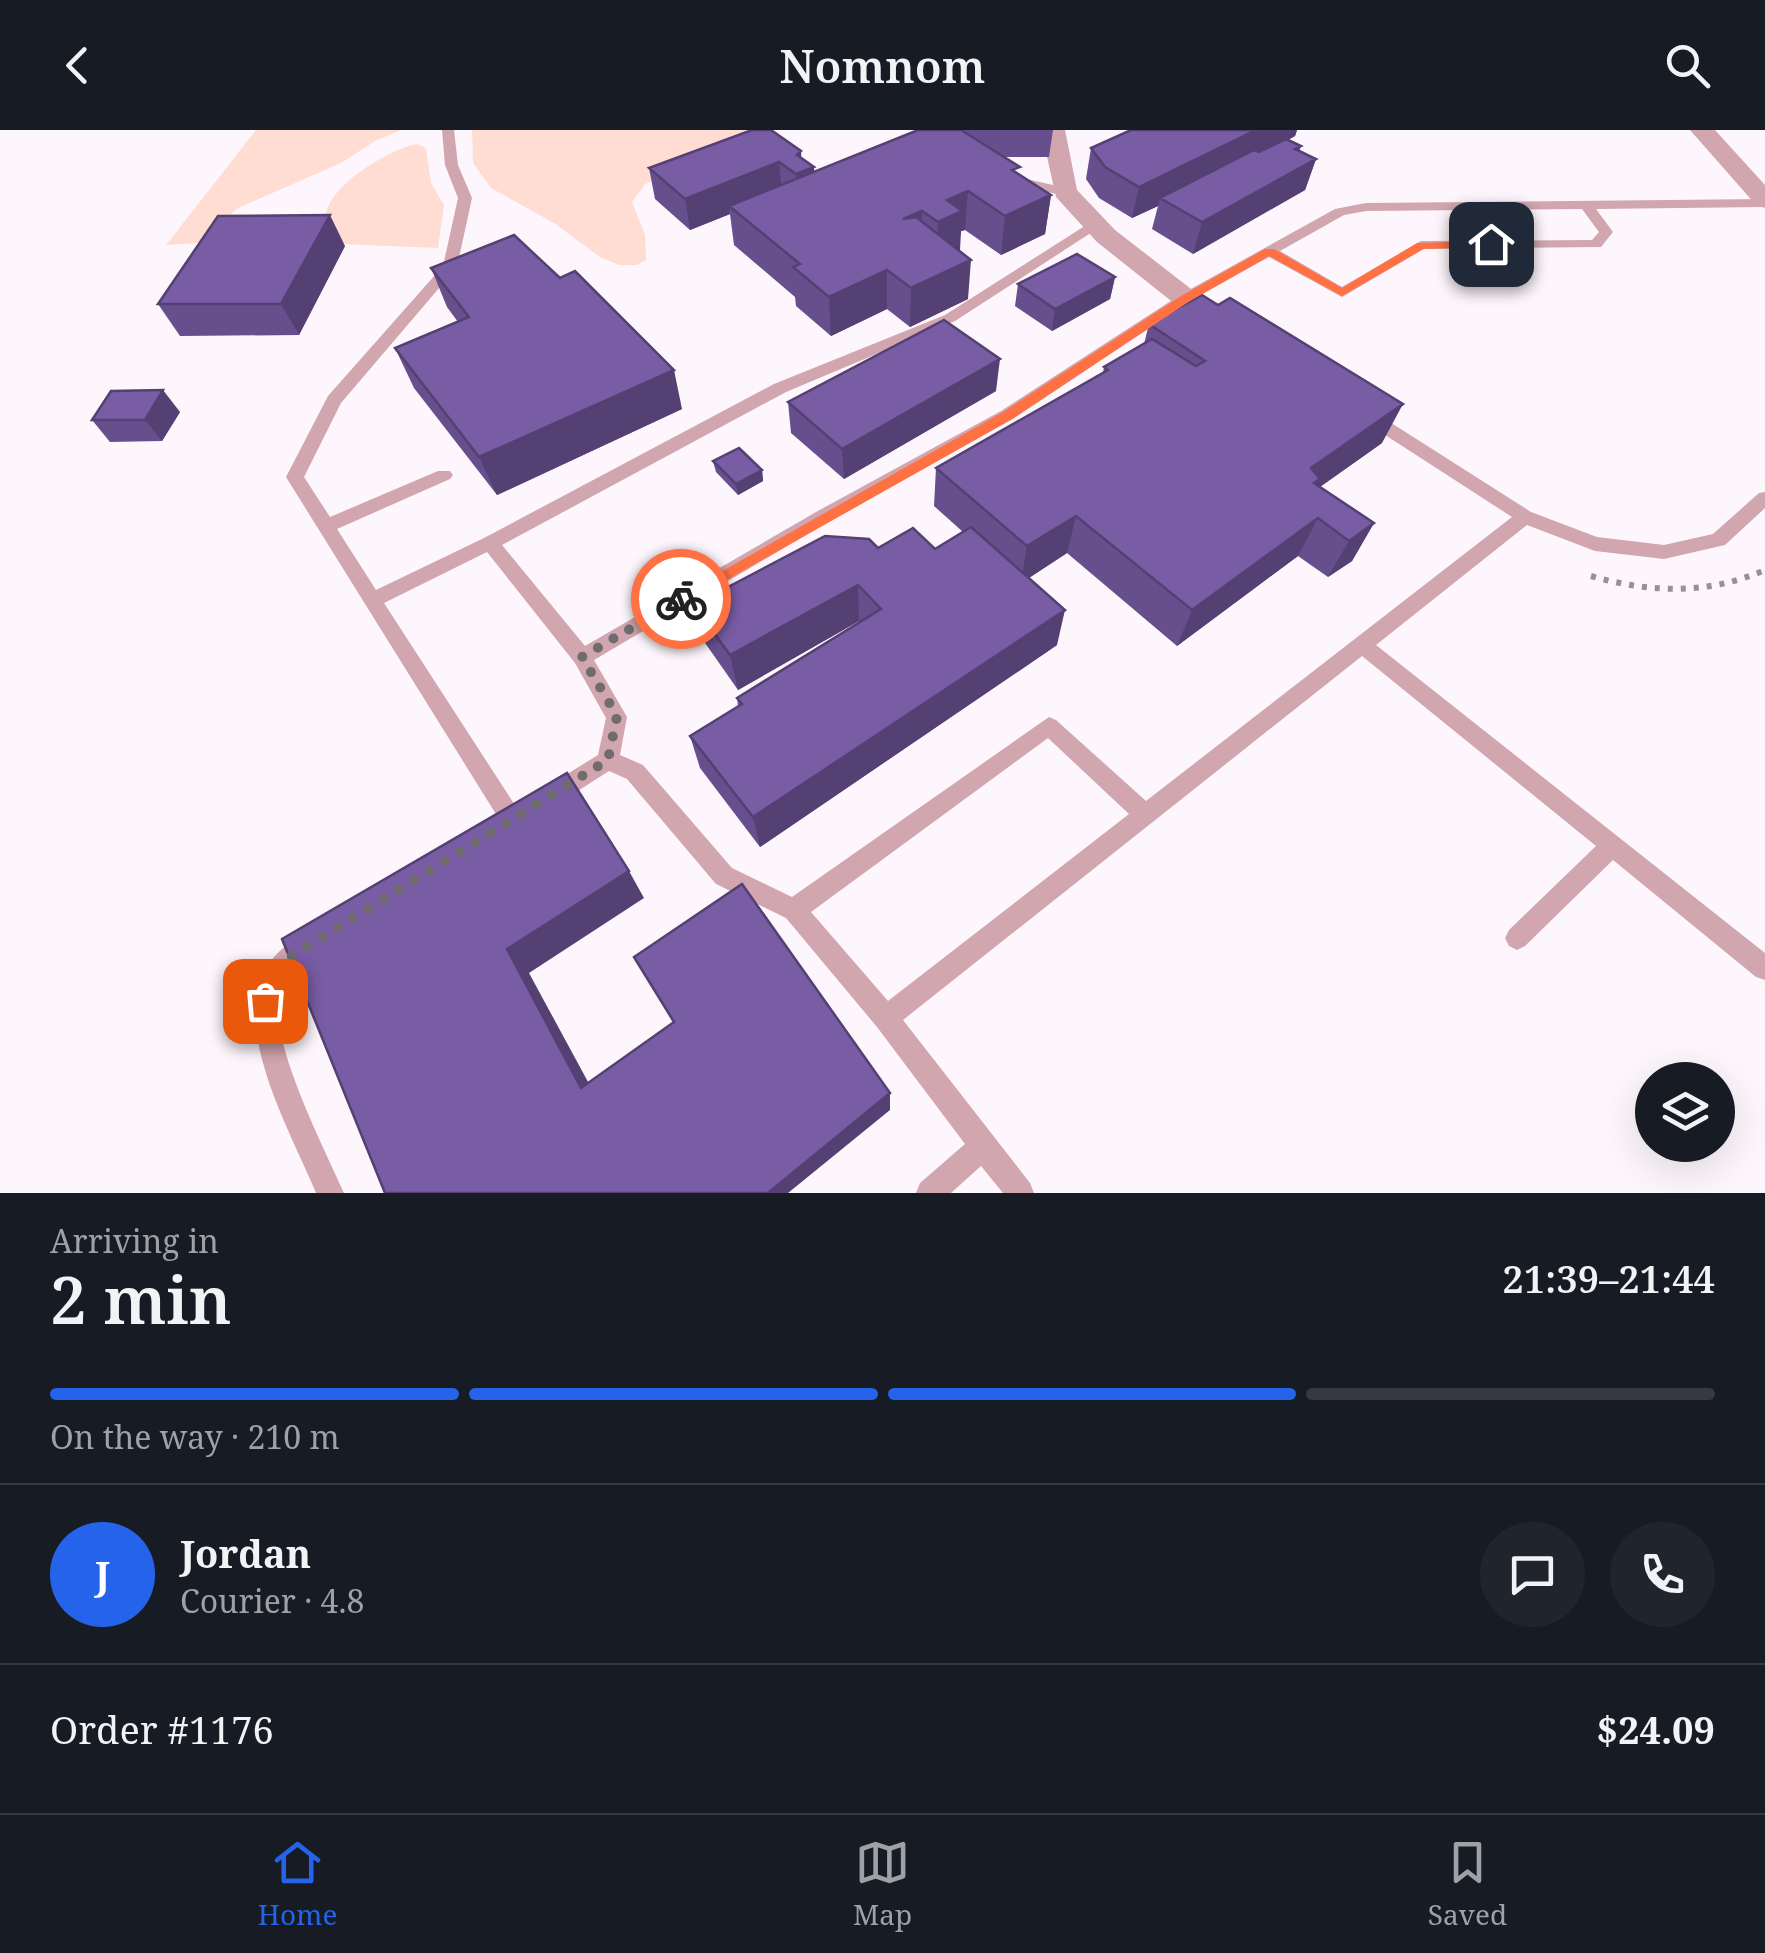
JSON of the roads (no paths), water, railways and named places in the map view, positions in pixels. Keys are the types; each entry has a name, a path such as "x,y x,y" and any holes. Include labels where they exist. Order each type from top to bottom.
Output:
{"street":[{"path":"1052,130 1066,192 1096,225 1194,304"},
{"path":"1702,130 1765,201"}],"lane":[{"path":"448,130 450,158 465,198 450,267 334,400 295,477 328,526 504,825 608,760 617,716 582,657 490,543"},
{"path":"988,172 1066,192"},
{"path":"582,657 822,517 1007,416 1194,304 1270,251 1340,212 1366,206 1765,201"},
{"path":"1270,251 1342,293 1421,245 1596,244 1606,232 1586,204"},
{"path":"372,600 490,543 780,388 950,318 1096,225"},
{"path":"1347,402 1525,517 1595,544 1664,552 1719,540 1765,498"},
{"path":"328,526 444,475"},
{"path":"886,1018 1525,517"},
{"path":"1362,646 1765,968"},
{"path":"794,910 1049,726 1144,814"},
{"path":"608,760 635,772 724,876 794,910 886,1018 1020,1193"},
{"path":"1518,938 1612,846"},
{"path":"330,1193 277,1061 265,1001 282,962 332,932"},
{"path":"930,1193 984,1146"}]}
